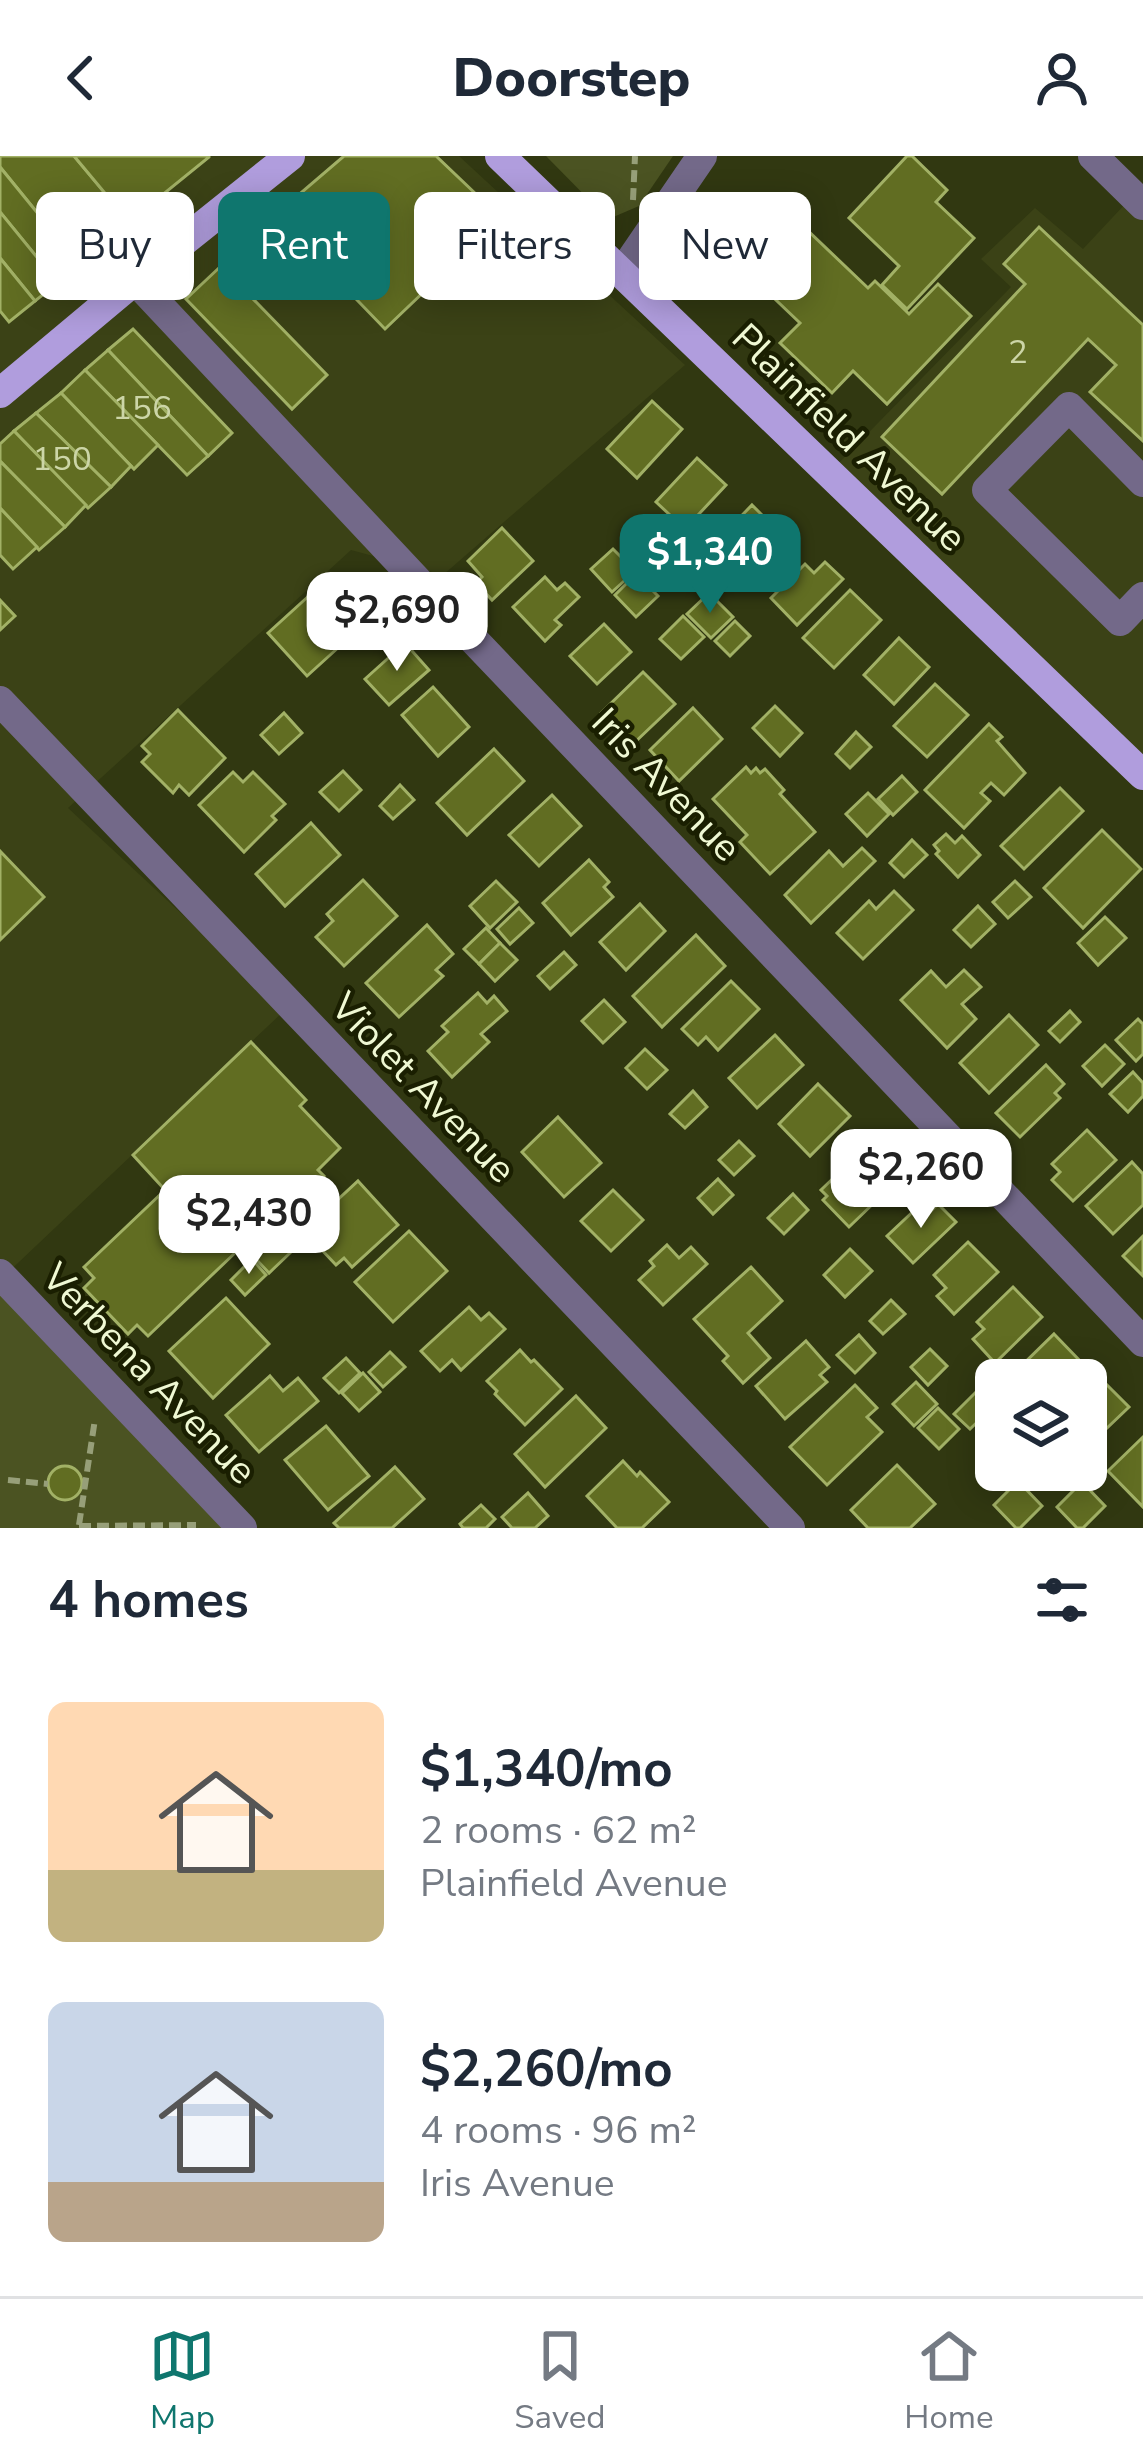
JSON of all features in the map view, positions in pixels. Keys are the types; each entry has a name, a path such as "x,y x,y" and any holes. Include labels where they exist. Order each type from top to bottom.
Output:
{"main road":[{"path":"194,233 290,156"},
{"name":"Plainfield Avenue","path":"500,156 1143,776"},
{"path":"0,393 111,300"}],"street":[{"path":"622,273 702,156"},
{"path":"1093,156 1143,206"},
{"name":"Iris Avenue","path":"154,300 1143,1342"},
{"path":"1143,482 1069,407 987,490 1120,621 1143,597"},
{"name":"Violet Avenue","path":"0,701 790,1528"},
{"name":"Verbena Avenue","path":"0,1274 241,1526"}],"path":[{"path":"632,215 634,156"},
{"path":"101,1379 78,1527 241,1526"},
{"path":"8,1480 48,1484"}],"shaded area":[{"path":"0,156 459,156 498,192 414,192 414,300 615,300 685,365 443,575 351,550 68,808 285,1010 0,1280"},
{"path":"546,156 673,156 649,192 639,192 639,206 615,216 615,192 581,192"},
{"path":"1127,202 1143,217 1143,769 834,468 1011,287 981,259 1035,208 1083,249"},
{"path":"0,1281 226,1528 0,1528"}],"building":[{"path":"0,156 74,156 104,192 36,192 36,211 0,167"},
{"path":"74,156 209,156 166,192 104,192"},
{"path":"344,156 436,156 474,192 414,192 415,300 385,329 357,300 390,300 390,192 302,192"},
{"path":"907,156 947,190 936,202 974,238 907,309 882,285 899,266 849,218"},
{"path":"0,167 36,211 36,256 0,212"},
{"path":"0,212 36,256 36,300 35,301 0,258"},
{"path":"1039,227 1143,325 1143,441 1090,392 1116,365 1088,339 942,494 882,437 1025,284 1004,264"},
{"path":"811,234 868,288 875,281 909,314 938,284 971,316 887,404 853,371 832,393 780,343 800,323 776,300 811,300"},
{"path":"0,258 35,301 9,322 0,311"},
{"path":"218,269 218,300 254,300 327,375 292,409 187,300 194,300 194,291"},
{"path":"133,329 232,433 208,456 108,350"},
{"path":"108,350 208,456 187,475 85,370"},
{"path":"85,370 158,445 134,469 61,393"},
{"path":"61,393 131,466 111,487 36,413"},
{"path":"652,401 682,429 637,478 607,449"},
{"path":"36,413 111,487 88,508 14,431"},
{"path":"14,431 86,505 65,527 0,461 0,444"},
{"path":"697,458 726,485 685,529 656,502"},
{"path":"0,461 65,527 39,550 0,508"},
{"path":"752,505 786,539 741,583 708,550"},
{"path":"0,508 37,547 13,569 0,555"},
{"path":"502,528 533,561 492,600 476,583 482,577 468,561"},
{"path":"661,547 680,567 660,587 641,568"},
{"path":"613,549 635,571 612,592 591,569"},
{"path":"825,562 843,579 797,625 771,598 805,564 814,573"},
{"path":"636,574 658,596 636,617 615,595"},
{"path":"545,577 557,590 565,583 579,597 555,620 561,625 545,641 513,607"},
{"path":"323,583 362,626 307,676 268,633"},
{"path":"850,590 881,620 834,668 803,638"},
{"path":"709,593 733,617 711,638 687,614"},
{"path":"0,600 15,616 0,630"},
{"path":"683,616 704,637 681,659 660,639"},
{"path":"735,621 750,636 730,656 715,641"},
{"path":"604,624 631,652 597,684 570,656"},
{"path":"899,638 929,667 894,704 864,675"},
{"path":"405,643 429,670 389,705 365,679"},
{"path":"643,672 675,704 632,745 601,713"},
{"path":"935,684 968,715 927,757 894,726"},
{"path":"433,687 469,727 438,756 402,715"},
{"path":"775,706 802,733 780,756 753,728"},
{"path":"693,708 722,739 679,781 650,750"},
{"path":"178,710 225,758 189,795 179,785 173,793 142,762 150,754 142,746"},
{"path":"284,713 302,733 279,754 261,735"},
{"path":"989,724 1002,737 997,741 1025,773 1004,795 991,783 981,793 990,801 964,828 925,790"},
{"path":"856,732 871,747 850,768 836,754"},
{"path":"494,749 524,781 467,835 437,803"},
{"path":"746,767 751,773 765,769 784,790 780,794 815,832 770,874 740,842 747,835 713,799"},
{"path":"343,771 361,790 339,811 320,792"},
{"path":"233,772 243,782 253,772 285,804 244,852 199,805"},
{"path":"902,776 917,792 893,815 878,799"},
{"path":"400,785 414,800 393,819 380,806"},
{"path":"1060,788 1083,811 1024,869 1001,846"},
{"path":"868,793 889,814 867,836 846,814"},
{"path":"552,795 581,826 539,866 509,835"},
{"path":"311,823 340,855 285,906 256,874"},
{"path":"1102,830 1141,869 1083,928 1044,888"},
{"path":"946,834 955,843 962,836 980,855 958,877 936,854 934,845"},
{"path":"912,840 927,855 904,877 890,863"},
{"path":"862,848 875,861 811,923 785,895 829,851 843,866"},
{"path":"0,851 44,897 0,940"},
{"path":"589,860 609,882 604,887 613,897 571,935 543,903"},
{"path":"363,880 397,916 344,966 316,937 333,921 327,914"},
{"path":"496,881 517,902 490,928 470,906"},
{"path":"1015,881 1031,897 1008,918 993,902"},
{"path":"894,891 913,910 863,959 837,933 869,901 876,909"},
{"path":"640,904 665,931 626,970 600,942"},
{"path":"978,906 995,924 971,947 954,930"},
{"path":"519,908 533,923 510,944 497,929"},
{"path":"1105,917 1126,938 1098,965 1078,943"},
{"path":"427,925 453,954 436,970 443,976 399,1017 366,983"},
{"path":"486,928 500,943 479,964 464,949"},
{"path":"696,935 725,966 662,1027 633,996"},
{"path":"500,943 517,960 495,981 479,964"},
{"path":"564,952 576,965 550,989 538,976"},
{"path":"964,970 981,987 962,1004 976,1019 947,1048 901,1000 931,971 946,987"},
{"path":"731,981 759,1009 718,1050 706,1037 698,1045 682,1029"},
{"path":"478,993 487,1003 494,996 507,1011 481,1034 489,1042 452,1077 428,1051 448,1032 442,1026"},
{"path":"604,1000 625,1022 603,1043 582,1021"},
{"path":"1070,1011 1080,1022 1060,1042 1049,1031"},
{"path":"1009,1015 1038,1045 989,1093 960,1063"},
{"path":"1138,1019 1143,1024 1143,1054 1136,1061 1116,1040"},
{"path":"775,1035 803,1065 757,1108 729,1078"},
{"path":"251,1042 306,1100 300,1106 340,1148 318,1170 324,1176 286,1213 265,1192 245,1211 265,1231 240,1254 237,1251 148,1336 137,1325 128,1334 84,1288 94,1278 84,1267 165,1190 133,1155"},
{"path":"1105,1045 1124,1064 1102,1086 1083,1066"},
{"path":"645,1049 667,1070 647,1089 626,1068"},
{"path":"1046,1065 1064,1084 1055,1093 1060,1098 1020,1137 996,1113"},
{"path":"1133,1072 1143,1083 1143,1096 1128,1112 1110,1094"},
{"path":"818,1084 850,1116 810,1156 779,1124"},
{"path":"693,1091 707,1107 685,1128 670,1114"},
{"path":"558,1117 601,1163 564,1197 522,1152"},
{"path":"1087,1130 1116,1160 1073,1201 1052,1180 1060,1172 1052,1164"},
{"path":"873,1140 905,1173 849,1227 823,1200 827,1196 821,1190"},
{"path":"739,1141 754,1156 734,1175 719,1160"},
{"path":"1132,1162 1143,1174 1143,1205 1113,1234 1086,1206"},
{"path":"718,1179 733,1195 713,1214 698,1198"},
{"path":"358,1181 398,1225 352,1267 344,1258 336,1265 304,1231"},
{"path":"613,1190 643,1220 611,1251 581,1221"},
{"path":"793,1194 808,1210 784,1234 768,1218"},
{"path":"938,1204 956,1222 913,1263 887,1236 920,1205 929,1213"},
{"path":"409,1231 447,1271 393,1322 355,1282"},
{"path":"1143,1236 1143,1276 1123,1256"},
{"path":"276,1237 290,1253 269,1273 255,1258"},
{"path":"968,1242 998,1272 954,1314 937,1296 946,1288 934,1275"},
{"path":"667,1245 679,1258 691,1247 707,1264 663,1305 639,1280"},
{"path":"850,1249 872,1271 845,1297 824,1275"},
{"path":"252,1259 266,1275 245,1295 231,1280"},
{"path":"751,1267 782,1301 748,1333 770,1358 743,1383 723,1361 728,1356 694,1319"},
{"path":"1013,1287 1042,1317 999,1359 991,1359 973,1339 984,1329 977,1322"},
{"path":"226,1298 269,1344 213,1398 169,1351"},
{"path":"891,1300 905,1314 883,1334 870,1321"},
{"path":"469,1307 481,1320 489,1313 505,1329 461,1370 452,1360 440,1371 421,1351"},
{"path":"1054,1334 1078,1359 1028,1359"},
{"path":"859,1335 875,1353 855,1373 837,1355"},
{"path":"806,1341 829,1367 820,1375 827,1382 785,1419 756,1386"},
{"path":"930,1349 947,1366 928,1385 911,1367"},
{"path":"520,1350 562,1389 525,1425 487,1381"},
{"path":"390,1352 405,1367 383,1387 369,1372"},
{"path":"346,1358 360,1373 339,1393 324,1378"},
{"path":"363,1373 380,1392 359,1411 342,1393"},
{"path":"270,1376 283,1391 298,1378 318,1401 259,1452 226,1415"},
{"path":"916,1382 937,1404 914,1426 893,1404"},
{"path":"855,1385 877,1408 867,1417 882,1432 827,1485 790,1447"},
{"path":"1107,1385 1129,1407 1107,1428"},
{"path":"975,1393 975,1424 970,1429 954,1414"},
{"path":"576,1396 606,1428 545,1487 515,1454"},
{"path":"938,1408 959,1429 939,1449 918,1428"},
{"path":"326,1426 369,1476 328,1510 285,1460"},
{"path":"1143,1437 1143,1507 1108,1471"},
{"path":"623,1461 669,1502 642,1528 617,1528 587,1496"},
{"path":"897,1465 935,1504 910,1528 868,1528 851,1510"},
{"path":"65,1466 77,1471 82,1483 77,1495 65,1500 53,1495 48,1483 53,1471"},
{"path":"395,1467 424,1499 392,1528 339,1528 334,1523"},
{"path":"1008,1491 1028,1491 1042,1506 1016,1528 994,1505"},
{"path":"1073,1491 1091,1491 1105,1506 1083,1528 1077,1528 1057,1507"},
{"path":"528,1493 548,1516 535,1528 512,1528 502,1517"},
{"path":"481,1505 495,1519 486,1528 463,1528 460,1524"}]}
